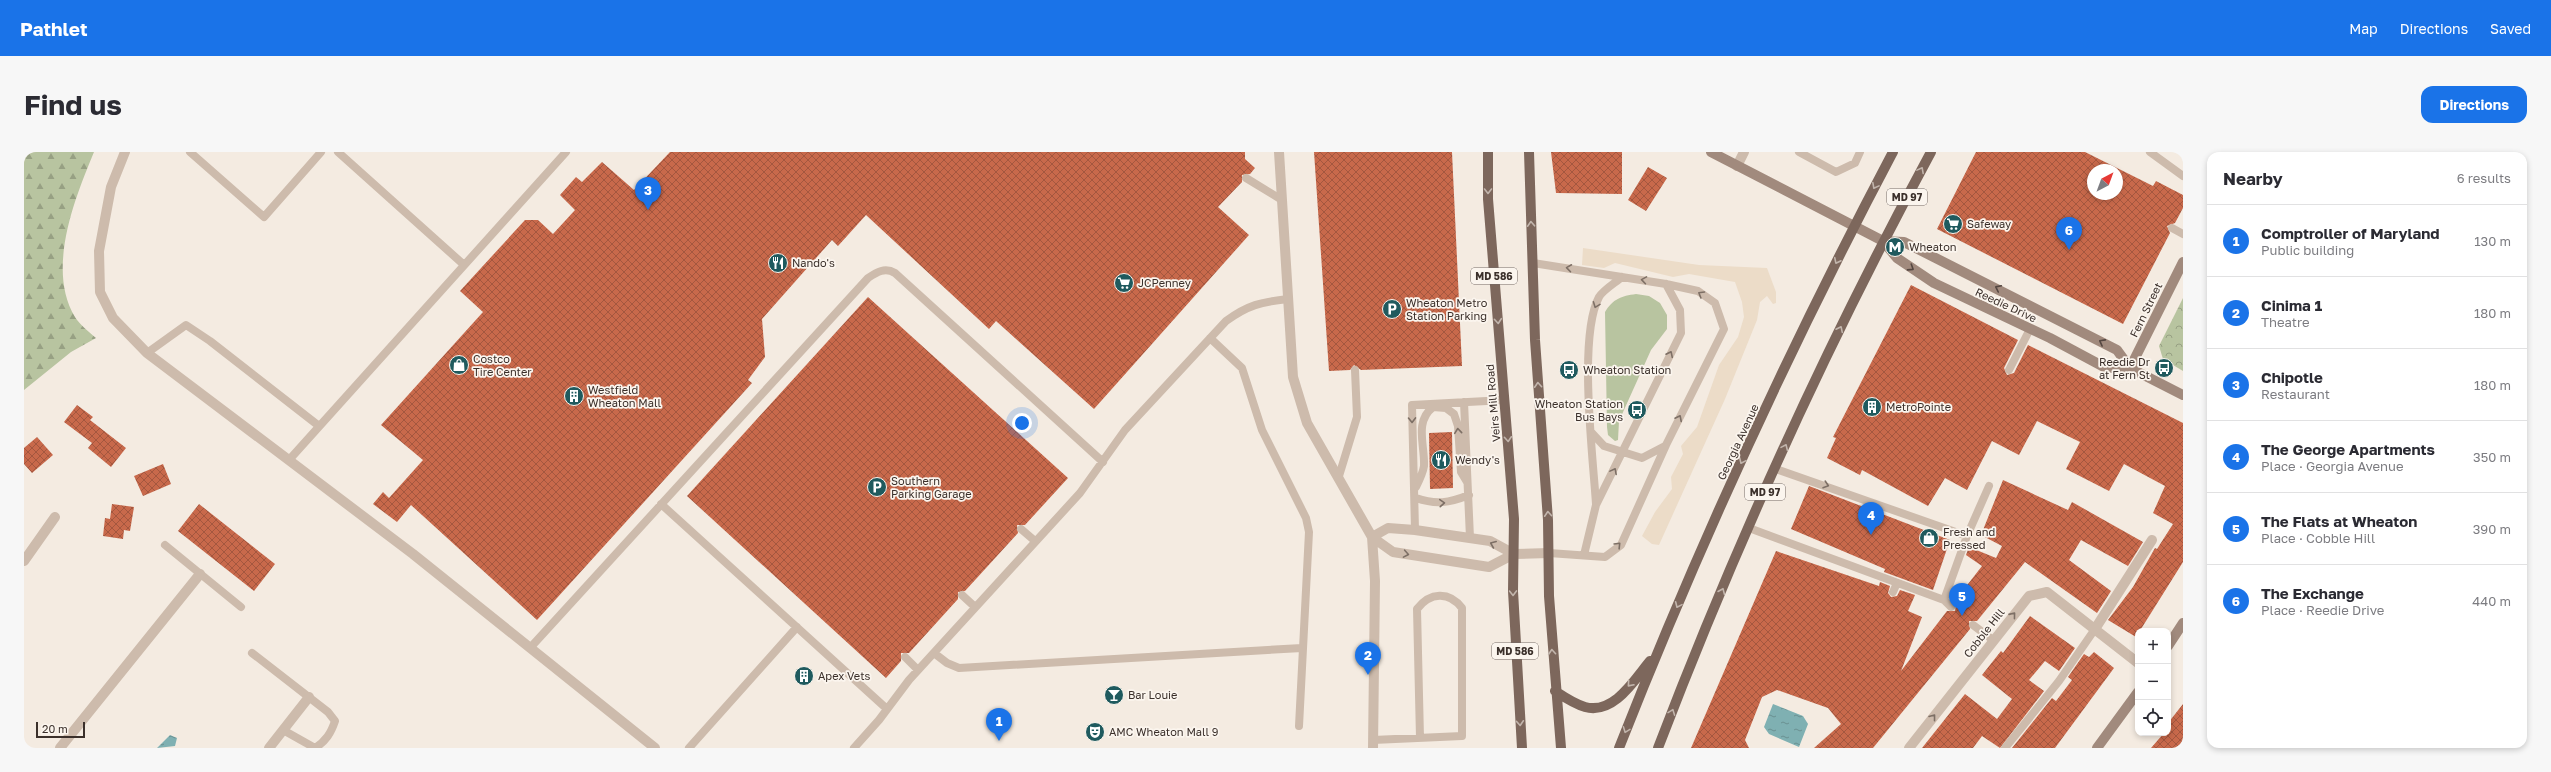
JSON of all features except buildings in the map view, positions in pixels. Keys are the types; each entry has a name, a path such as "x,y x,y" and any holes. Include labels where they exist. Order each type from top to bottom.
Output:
{"main road":[{"name":"Veirs Mill Road","path":"1488,152 1488,200 1514,519 1513,591 1522,748"},
{"name":"MD 586","path":"1529,152 1533,263 1549,553 1548,589 1554,691 1561,748"},
{"name":"Georgia Avenue","path":"1619,748 1656,655 1746,451 1854,226 1894,152"},
{"name":"MD 97","path":"1658,748 1749,528 1826,356 1883,241 1931,152"},
{"path":"1554,691 1587,708 1604,706 1618,698 1656,655"}],"street":[{"path":"125,152 111,187 99,251 100,292 113,318 147,353 412,554 655,748"},
{"path":"1279,152 1293,377 1307,423 1339,476 1372,537 1376,581 1373,744"},
{"name":"Reedie Drive","path":"1711,152 1883,241 1904,242 2033,306 2117,350 2130,368"},
{"path":"1737,166 1744,152"},
{"name":"Reedie Drive","path":"1883,241 1896,258 1934,283 2030,329 2106,368 2130,368 2183,395"},
{"name":"Fern Street","path":"2130,368 2183,262"},
{"path":"24,561 55,517"},
{"path":"1372,537 1388,528 1415,530 1490,541 1514,554"},
{"path":"1372,537 1393,552 1489,567 1514,554 1549,553"},
{"path":"2095,629 2152,540"},
{"path":"60,748 200,574"},
{"name":"Cobble Hill","path":"1909,748 1993,640 2030,596 2047,592 2135,661"},
{"path":"2171,641 2183,623"},
{"path":"2097,748 2135,696"},
{"path":"268,748 309,697"}],"lane":[{"path":"190,152 264,217 321,152"},
{"path":"338,152 463,264"},
{"path":"289,460 463,264 566,152"},
{"path":"1799,152 1836,172 1855,163 1860,152"},
{"path":"2150,152 2183,176"},
{"path":"1246,178 1282,200"},
{"path":"2172,228 2183,234"},
{"path":"1533,263 1666,284 1698,291 1715,303 1724,329 1666,445 1621,545 1605,557 1549,553"},
{"path":"530,648 868,278 879,271 889,270 895,273 1103,462"},
{"path":"1596,505 1591,432 1589,349 1591,318 1600,296 1622,277"},
{"path":"1584,555 1596,505 1623,454 1680,333 1680,310 1666,284"},
{"path":"854,748 918,670 1080,493 1125,430 1226,321 1242,309 1259,302 1288,299"},
{"path":"147,353 186,325 210,341 319,426"},
{"path":"2009,370 2030,329"},
{"path":"1210,338 1242,368 1262,430 1306,518 1310,545 1302,648 1299,726"},
{"path":"1339,476 1357,417 1355,370"},
{"path":"1415,530 1416,494 1412,405 1505,400"},
{"path":"1464,402 1470,538"},
{"path":"1416,494 1424,468 1422,423 1425,413 1433,407 1446,408 1454,414 1458,426 1461,472 1467,482"},
{"path":"1591,432 1604,446 1623,454 1642,458 1666,445"},
{"path":"1776,469 1967,536"},
{"path":"1944,600 1967,536 1989,486"},
{"path":"1416,494 1432,503 1452,502 1468,495"},
{"path":"661,504 887,709"},
{"path":"1749,528 1944,600 1951,607"},
{"path":"1021,529 1035,541"},
{"path":"165,545 241,607"},
{"path":"1894,592 1897,583"},
{"path":"962,595 975,607"},
{"path":"1373,744 1420,738 1462,736 1462,608 1457,602 1443,595 1428,598 1417,609 1420,738"},
{"path":"1973,625 1993,640"},
{"path":"689,748 796,627"},
{"path":"2005,748 2059,681 2095,629"},
{"path":"934,653 950,665 959,668 1302,648"},
{"path":"252,653 328,712 335,721 332,731 324,742 315,748 283,730"},
{"path":"905,657 918,670"}],"green space":[{"path":"24,152 94,152 79,190 66,234 63,256 63,277 67,298 75,317 82,326 96,338 71,352 24,390"},
{"path":"1636,294 1649,296 1660,303 1667,315 1667,329 1651,350 1619,421 1618,440 1615,441 1608,435 1607,427 1605,312 1614,301"},
{"path":"2183,298 2183,371 2163,359 2159,346"}],"shaded area":[{"path":"1583,248 1699,265 1767,268 1776,292 1776,303 1773,304 1767,296 1760,302 1757,320 1725,399 1659,545 1652,544 1642,536 1655,512 1672,489 1671,477 1683,454 1681,446 1697,427 1719,365 1738,337 1744,317 1742,302 1735,282 1689,274 1673,277 1615,263 1604,268 1582,265"}],"water":[{"path":"1773,704 1803,716 1808,724 1799,747 1769,734 1764,727"},
{"path":"170,735 177,738 175,746 157,748"}],"place":[{"name":"Chipotle","path":"648,210"},
{"name":"Safeway","path":"1953,224"},
{"name":"Wheaton","path":"1895,247"},
{"name":"The Exchange","path":"2069,250"},
{"name":"Nando's","path":"778,263"},
{"name":"JCPenney","path":"1124,283"},
{"name":"Wheaton Metro Station Parking","path":"1392,309"},
{"name":"Costco Tire Center","path":"459,365"},
{"name":"Reedie Dr at Fern St","path":"2164,368"},
{"name":"Wheaton Station","path":"1569,370"},
{"name":"Westfield Wheaton Mall","path":"574,396"},
{"name":"MetroPointe","path":"1872,407"},
{"name":"Wheaton Station Bus Bays","path":"1637,410"},
{"name":"Wendy's","path":"1441,460"},
{"name":"Southern Parking Garage","path":"877,487"},
{"name":"The George Apartments","path":"1871,535"},
{"name":"Fresh and Pressed","path":"1929,538"},
{"name":"The Flats at Wheaton","path":"1962,616"},
{"name":"Cinima 1","path":"1368,675"},
{"name":"Apex Vets","path":"804,676"},
{"name":"Bar Louie","path":"1114,695"},
{"name":"AMC Wheaton Mall 9","path":"1095,732"},
{"name":"Comptroller of Maryland","path":"999,741"}]}
